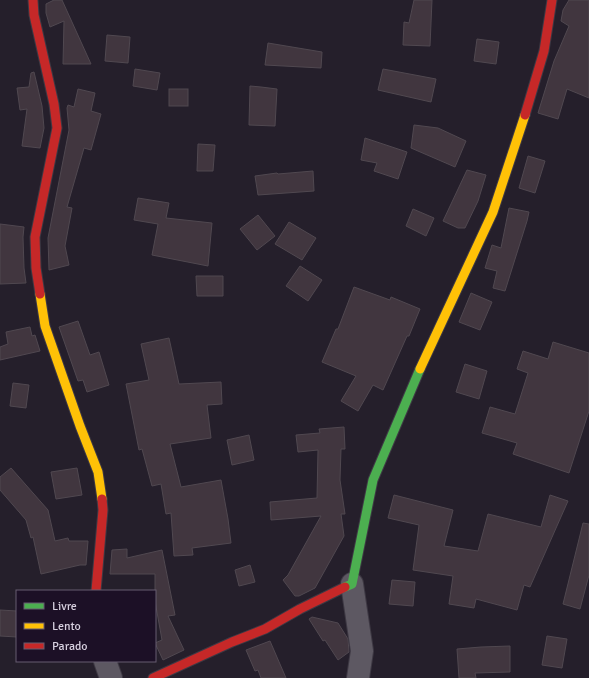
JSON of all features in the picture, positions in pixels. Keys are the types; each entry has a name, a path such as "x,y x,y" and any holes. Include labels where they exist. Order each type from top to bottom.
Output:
{"street":[{"path":"32,0 54,104 57,128 35,237 36,268 46,326 80,426 98,472 103,510 96,590"},
{"path":"358,678 362,651 352,584 373,480 418,372 493,212 544,51 552,0"},
{"path":"153,678 264,629 300,609 352,584"},
{"path":"105,662 111,678"}],"building":[{"path":"54,0 62,0 91,64 63,64 64,21 50,27 46,13 46,4"},
{"path":"414,0 432,0 430,46 403,45 404,22 409,23"},
{"path":"569,0 589,0 589,98 567,89 558,119 538,113 554,61 569,26 561,21 563,10"},
{"path":"107,35 130,37 128,63 105,61"},
{"path":"477,39 499,42 496,64 474,61"},
{"path":"268,43 322,52 321,68 265,65"},
{"path":"135,69 160,73 157,90 133,86"},
{"path":"383,69 436,79 431,102 378,90"},
{"path":"34,72 42,106 44,128 40,148 22,146 27,109 20,110 17,88 29,87 31,73"},
{"path":"250,86 277,89 275,126 249,125"},
{"path":"78,89 95,93 91,111 101,114 91,150 84,148 67,207 72,208 65,246 69,265 49,270 48,238 69,130 67,108 68,105 74,107"},
{"path":"169,89 188,89 188,106 169,106"},
{"path":"414,125 438,128 466,141 455,167 411,148"},
{"path":"365,138 407,152 398,179 374,171 377,163 361,160"},
{"path":"198,144 215,145 213,171 197,171"},
{"path":"528,156 545,161 535,193 519,188"},
{"path":"467,170 486,175 478,201 465,228 458,228 443,221"},
{"path":"313,171 314,191 258,195 255,176"},
{"path":"138,198 169,203 166,218 212,223 208,266 152,255 158,224 134,220"},
{"path":"509,208 529,212 505,291 493,288 497,271 485,268 492,245 501,248"},
{"path":"413,209 434,218 426,236 406,226"},
{"path":"258,215 275,236 257,250 240,229"},
{"path":"289,222 316,238 302,260 275,244"},
{"path":"0,224 24,227 24,268 26,283 0,284"},
{"path":"300,266 322,280 308,301 286,286"},
{"path":"196,276 223,276 223,296 197,296"},
{"path":"354,287 390,300 391,297 420,309 409,336 407,336 383,390 373,385 358,411 341,401 356,376 322,362 336,329 338,329"},
{"path":"471,293 492,302 480,330 459,322"},
{"path":"78,321 90,355 99,352 109,385 87,392 83,380 78,381 59,327"},
{"path":"30,327 32,336 35,335 40,351 0,360 0,347 8,344 6,332"},
{"path":"169,338 179,384 221,382 222,404 207,405 211,438 170,444 181,487 221,480 231,543 192,548 193,555 174,556 171,513 166,514 161,484 152,486 142,449 139,450 126,384 149,380 141,344"},
{"path":"553,342 589,353 589,411 569,473 513,454 517,443 482,433 490,407 515,414 528,373 517,369 523,351 548,359"},
{"path":"465,364 487,371 479,399 456,392"},
{"path":"13,383 29,385 26,408 10,406"},
{"path":"344,427 345,449 341,449 340,480 345,514 341,514 344,536 315,588 299,596 295,596 283,580 288,575 321,516 271,520 270,502 317,498 318,450 298,452 296,435 320,433 319,429"},
{"path":"249,435 254,460 232,465 227,440"},
{"path":"11,468 48,510 55,541 68,538 69,541 88,541 86,565 41,574 33,537 31,538 26,520 0,490 0,477"},
{"path":"77,468 82,495 56,499 51,472"},
{"path":"394,495 453,510 444,546 478,551 488,514 541,527 550,495 568,501 530,587 524,585 517,610 476,599 474,608 449,604 453,576 413,570 419,525 388,518"},
{"path":"583,523 589,524 589,575 580,609 563,604"},
{"path":"127,549 127,558 162,550 175,615 168,616 184,650 163,660 156,645 156,643 162,640 156,607 155,574 110,574 112,550"},
{"path":"250,565 255,582 239,586 235,570"},
{"path":"392,580 415,582 413,606 389,604"},
{"path":"0,610 16,611 16,637 0,636"},
{"path":"312,617 338,623 348,639 349,652 338,660 325,640 323,641 309,619"},
{"path":"547,636 567,639 562,668 542,665"},
{"path":"270,641 286,678 261,678 258,670 255,671 246,650"},
{"path":"510,646 510,672 475,673 476,678 459,678 457,649"}],"traffic: fast":[{"path":"345,587 352,584 373,480 420,369"}],"traffic: slow":[{"path":"420,369 493,212 525,115"},
{"path":"40,294 45,326 80,426 98,472 102,499"}],"traffic: jam":[{"path":"33,0 34,15 54,104 57,128 35,237 36,268 40,294"},
{"path":"525,115 544,51 552,0"},
{"path":"96,590 103,510 102,499"},
{"path":"153,678 232,642 265,629 300,609 345,587"}]}
